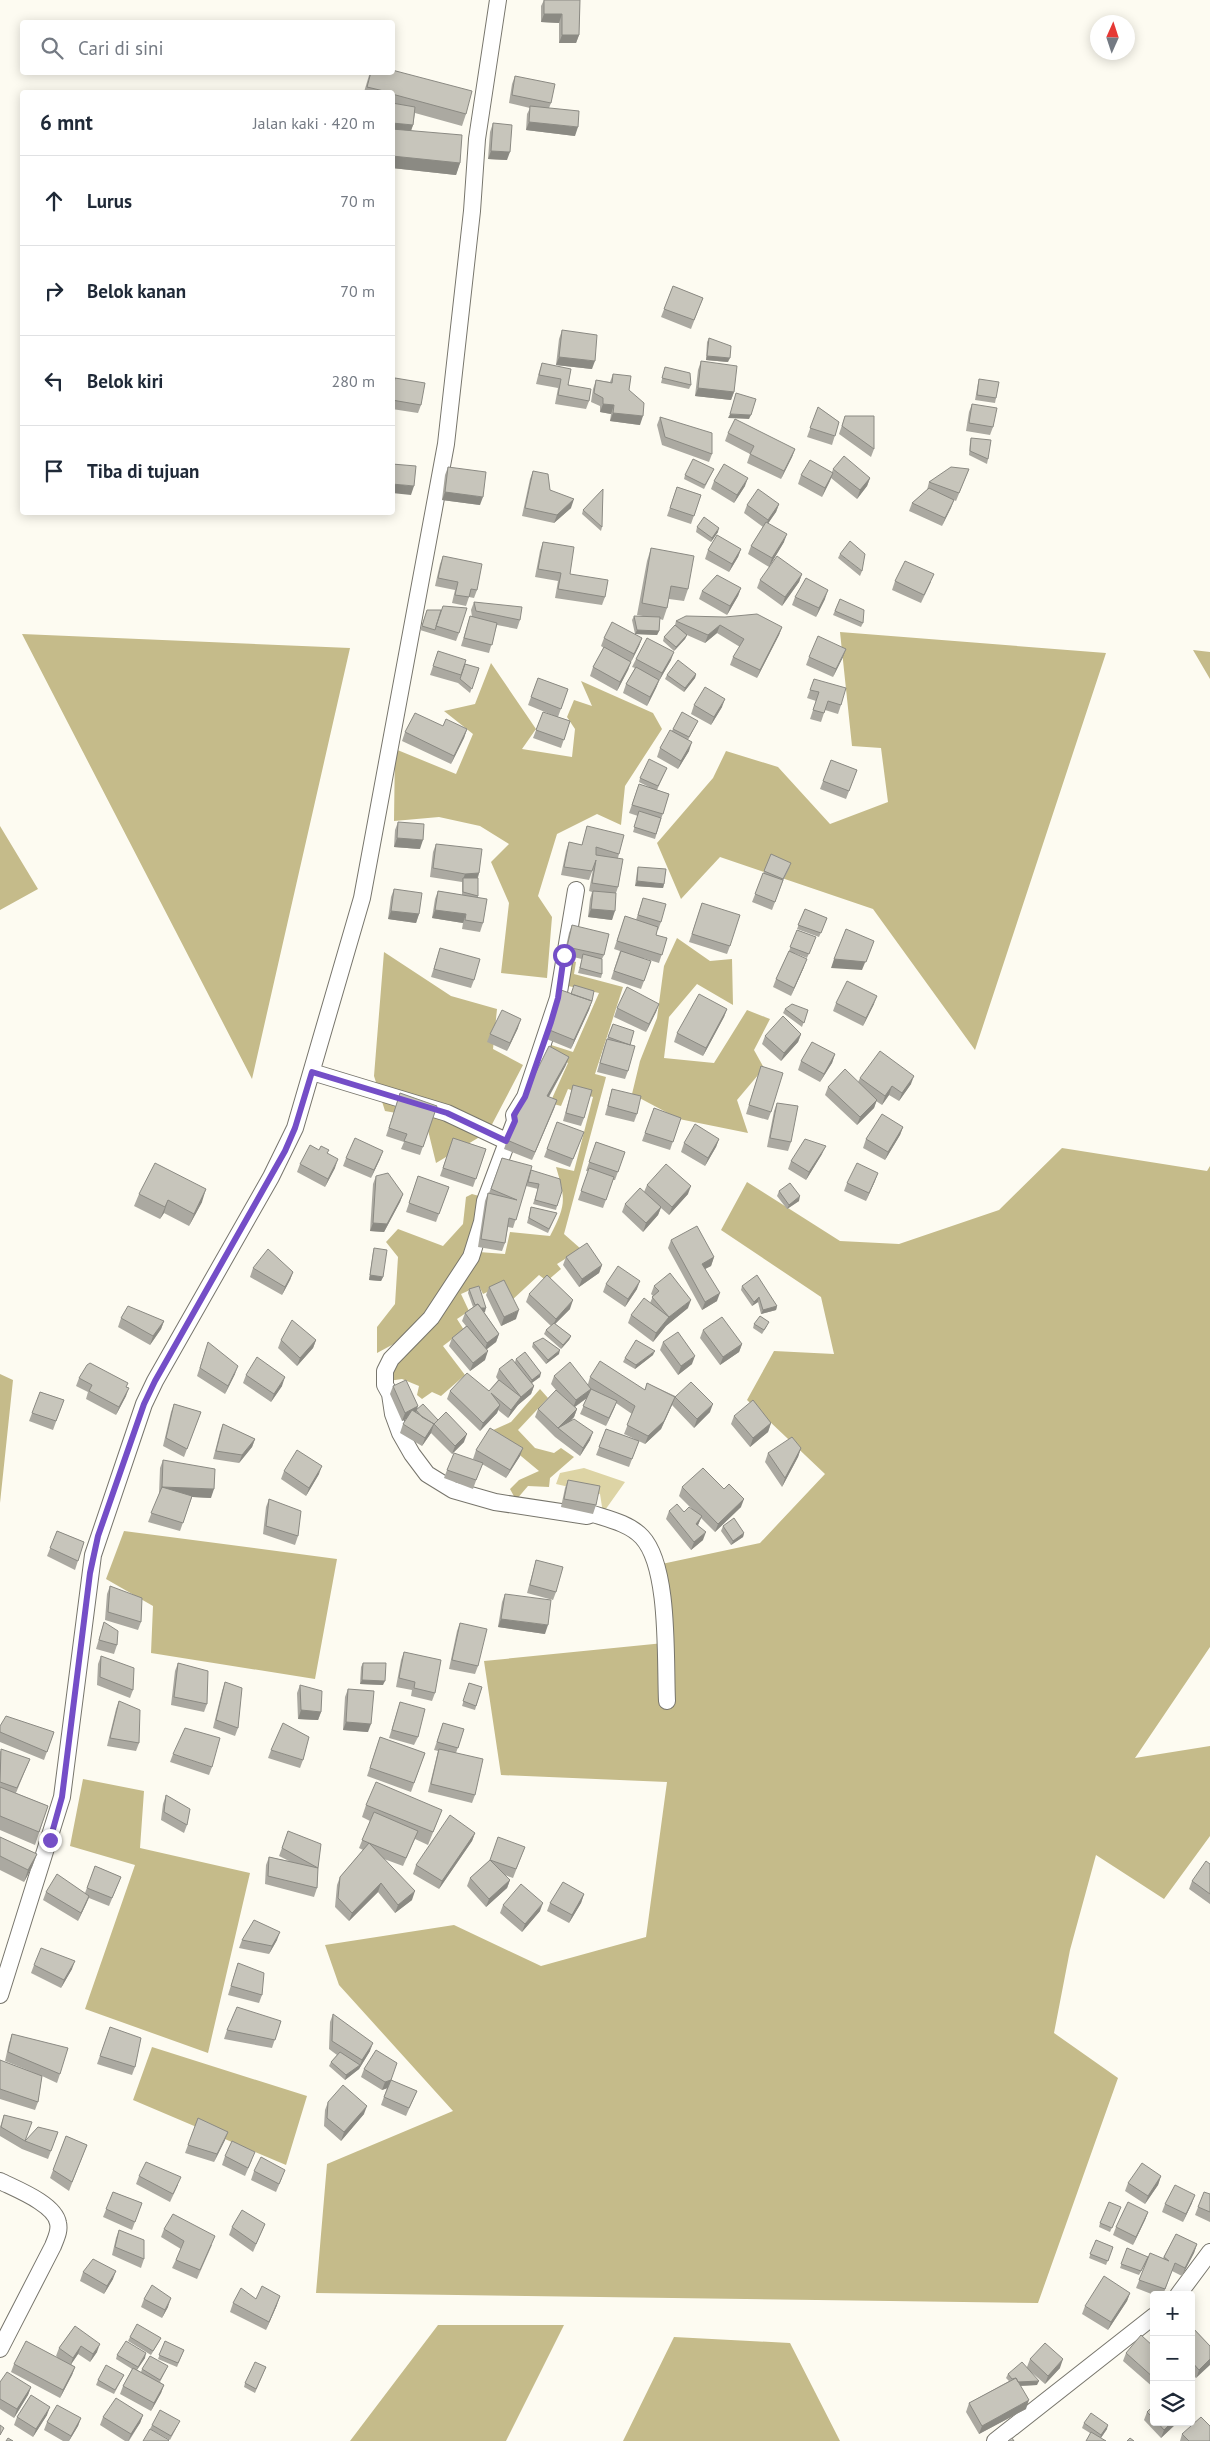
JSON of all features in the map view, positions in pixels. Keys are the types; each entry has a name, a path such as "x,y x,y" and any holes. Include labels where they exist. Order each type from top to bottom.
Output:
{"street":[{"path":"0,1995 62,1797 90,1573 98,1536 144,1404 285,1151 295,1128 362,898 446,444 472,211 477,139 498,0"},
{"path":"576,890 558,998 525,1097 514,1115 515,1121 485,1202 482,1222 471,1257 431,1318 391,1359 385,1371 385,1386 390,1394 393,1414 412,1454 427,1474 452,1490 495,1502 587,1516 593,1514 622,1524 642,1537 657,1565 662,1596 667,1701"},
{"path":"312,1072 447,1113 506,1141"},
{"path":"0,2180 47,2206 54,2212 58,2223 58,2234 54,2246 0,2349"},
{"path":"1181,2291 1210,2252"},
{"path":"994,2441 1150,2319"}],"shaded area":[{"path":"840,632 1106,653 975,1050 873,909 720,857 681,899 657,843 713,778 726,751 778,767 830,824 888,802 881,748 852,746"},
{"path":"22,634 350,648 252,1079"},
{"path":"1193,650 1210,652 1210,679"},
{"path":"491,663 536,729 522,749 572,757 575,729 567,717 574,700 592,706 581,681 653,713 662,729 625,786 621,825 597,814 557,834 538,896 552,917 547,978 501,973 509,903 491,862 509,844 480,826 439,817 394,821 395,749 456,774 473,734 444,711 475,704"},
{"path":"0,826 38,889 0,910"},
{"path":"677,938 710,961 732,959 733,1005 697,984 669,1017 664,1058 714,1063 747,1010 770,1019 754,1050 764,1068 737,1100 748,1133 679,1119 632,1094 640,1061 657,1018 664,966"},
{"path":"384,952 451,996 497,1009 493,1049 523,1065 488,1132 436,1163 425,1118 385,1111 374,1076"},
{"path":"567,959 576,962 574,974 623,987 595,1074 606,1077 564,1234 581,1249 557,1264 561,1269 547,1281 539,1275 511,1301 502,1285 483,1294 479,1286 461,1294 469,1311 457,1319 464,1330 443,1346 465,1375 441,1396 432,1392 422,1399 417,1395 419,1386 402,1379 388,1381 389,1371 479,1252 505,1254 510,1232 550,1236 562,1209 562,1187 556,1167 574,1171 593,1097 568,1089 561,1106 550,1103 568,1063 545,1051 548,1044 573,1052 599,993 564,985"},
{"path":"1062,1148 1207,1171 1210,1166 1210,1647 1135,1758 1210,1746 1210,1836 1164,1899 1096,1855 1070,1950 1054,2033 1118,2078 1038,2303 316,2293 327,2164 453,2111 339,1985 325,1945 454,1925 541,1966 646,1937 667,1782 501,1775 484,1661 664,1643 657,1565 760,1543 825,1474 747,1400 774,1351 834,1354 821,1297 721,1230 747,1182 840,1241 899,1244 999,1210"},
{"path":"472,1194 479,1196 477,1239 416,1332 377,1353 377,1327 395,1304 398,1257 386,1242 398,1229 443,1246 463,1224 466,1197"},
{"path":"0,1374 13,1380 0,1503"},
{"path":"540,1389 548,1398 518,1430 535,1448 554,1453 561,1448 574,1457 550,1478 549,1487 528,1486 516,1500 510,1489 519,1480 539,1471 491,1431 511,1422"},
{"path":"584,1468 625,1482 603,1513 600,1494 556,1484 560,1473"},
{"path":"124,1531 337,1559 315,1679 151,1653 153,1606 106,1579"},
{"path":"83,1779 144,1791 140,1848 250,1873 208,2053 85,2009 135,1865 70,1846"},
{"path":"152,2047 307,2096 286,2165 133,2100"},
{"path":"438,2325 564,2325 506,2441 350,2441"},
{"path":"674,2337 790,2343 840,2441 623,2441"}],"building":[{"path":"544,0 580,0 579,35 562,35 562,14 544,14"},
{"path":"395,71 472,91 466,114 395,95 395,90 380,90 367,87 370,75 395,75"},
{"path":"515,76 555,84 551,103 512,95"},
{"path":"395,104 415,107 413,125 395,123"},
{"path":"530,106 579,111 578,127 529,122"},
{"path":"493,123 512,125 510,152 491,151"},
{"path":"395,129 462,135 460,163 395,156"},
{"path":"673,286 703,298 694,320 664,309"},
{"path":"562,330 597,335 595,361 559,357"},
{"path":"709,338 731,346 730,358 707,356"},
{"path":"701,361 737,366 734,392 698,388"},
{"path":"542,363 571,369 568,385 591,389 589,401 558,395 561,379 539,375"},
{"path":"665,367 690,373 691,385 662,378"},
{"path":"613,374 631,376 629,390 644,403 643,416 613,413 614,405 603,404 603,398 594,393 596,380 612,383"},
{"path":"395,378 425,383 421,405 395,401"},
{"path":"979,379 999,382 996,398 977,395"},
{"path":"736,393 756,399 751,415 730,414"},
{"path":"972,404 997,408 993,427 969,423"},
{"path":"818,407 839,422 835,436 810,428"},
{"path":"845,416 874,416 874,449 842,426"},
{"path":"660,417 712,433 712,454 665,437"},
{"path":"735,419 795,449 784,471 750,454 754,446 728,433"},
{"path":"971,438 991,440 988,459 970,451"},
{"path":"844,456 870,478 860,490 833,469"},
{"path":"693,459 714,469 705,485 685,475"},
{"path":"810,460 833,473 825,488 801,475"},
{"path":"395,464 416,466 414,486 395,484"},
{"path":"724,464 748,478 737,495 714,481"},
{"path":"448,467 486,472 483,497 445,492"},
{"path":"951,467 969,469 959,493 929,482"},
{"path":"533,471 548,474 550,490 574,499 557,515 525,508"},
{"path":"677,487 701,495 694,516 670,508"},
{"path":"929,488 954,500 945,518 912,503"},
{"path":"603,489 602,527 583,510"},
{"path":"758,489 779,504 768,520 747,505"},
{"path":"704,517 719,528 712,538 697,527"},
{"path":"766,522 787,534 772,558 751,546"},
{"path":"717,535 741,549 732,564 708,550"},
{"path":"850,541 865,554 862,571 840,554"},
{"path":"543,542 574,547 570,574 608,580 605,597 558,589 561,573 538,569"},
{"path":"651,548 694,556 688,589 671,586 667,608 642,603"},
{"path":"443,556 482,564 477,590 471,589 469,597 455,595 458,582 438,578"},
{"path":"777,556 802,574 785,597 760,580"},
{"path":"905,561 934,574 924,595 895,581"},
{"path":"717,575 741,588 730,606 702,591"},
{"path":"806,578 828,590 819,608 795,597"},
{"path":"840,599 864,610 863,623 835,611"},
{"path":"474,602 522,607 520,620 476,611"},
{"path":"443,606 467,608 459,633 436,626"},
{"path":"427,610 441,610 435,630 422,626"},
{"path":"757,614 782,627 760,670 733,657 744,639 720,625 708,635 676,621 686,616 725,617"},
{"path":"470,616 497,623 492,645 464,638"},
{"path":"634,616 660,617 659,631 637,630"},
{"path":"612,622 642,638 634,654 604,638"},
{"path":"675,625 687,635 676,647 664,637"},
{"path":"818,636 846,649 836,669 809,657"},
{"path":"647,638 674,652 662,673 636,659"},
{"path":"604,647 631,662 620,682 593,667"},
{"path":"438,651 466,660 461,675 433,666"},
{"path":"678,660 696,674 685,688 667,675"},
{"path":"465,664 479,668 472,689 460,679"},
{"path":"636,667 659,680 650,697 626,684"},
{"path":"538,678 568,689 561,709 531,697"},
{"path":"814,679 846,688 841,705 828,701 824,713 813,710 819,692 810,690"},
{"path":"705,687 725,699 714,717 694,705"},
{"path":"543,712 570,721 564,740 536,730"},
{"path":"682,712 698,721 689,737 673,729"},
{"path":"415,713 443,726 446,719 467,729 454,756 405,732"},
{"path":"670,730 692,742 681,761 660,748"},
{"path":"649,759 667,768 658,786 640,778"},
{"path":"831,760 857,770 849,791 823,781"},
{"path":"639,784 669,794 663,814 632,805"},
{"path":"639,811 661,818 656,834 634,827"},
{"path":"398,822 424,824 423,840 397,838"},
{"path":"587,826 624,835 619,854 596,847 596,855 623,859 618,887 592,883 596,860 592,871 564,867 569,842 582,845"},
{"path":"436,844 482,849 479,873 465,874 433,868"},
{"path":"771,854 791,863 783,879 764,871"},
{"path":"638,867 666,869 664,884 637,881"},
{"path":"763,873 783,880 775,902 755,894"},
{"path":"463,878 478,878 478,896 463,892"},
{"path":"394,889 422,893 419,914 391,911"},
{"path":"438,891 487,899 483,923 465,920 466,914 435,910"},
{"path":"593,891 616,893 615,911 591,909"},
{"path":"643,898 666,904 661,922 638,915"},
{"path":"702,903 740,915 730,946 692,934"},
{"path":"805,909 827,918 821,933 798,925"},
{"path":"625,916 658,927 656,935 667,938 662,955 617,941"},
{"path":"572,925 609,934 604,955 567,947"},
{"path":"846,929 874,941 866,962 834,959"},
{"path":"797,930 816,937 809,954 790,947"},
{"path":"440,948 480,959 474,980 434,969"},
{"path":"621,951 651,961 644,981 614,971"},
{"path":"789,951 807,959 794,988 776,979"},
{"path":"583,954 602,959 602,974 580,968"},
{"path":"847,981 877,996 866,1018 836,1003"},
{"path":"574,985 594,991 592,1001 571,994"},
{"path":"627,987 659,1004 649,1024 617,1008"},
{"path":"561,990 592,1001 574,1040 547,1029"},
{"path":"699,994 727,1009 706,1048 677,1033"},
{"path":"792,1004 808,1010 804,1023 785,1009"},
{"path":"502,1010 521,1019 510,1043 490,1034"},
{"path":"783,1016 801,1034 784,1053 765,1036"},
{"path":"613,1024 634,1031 630,1045 608,1037"},
{"path":"607,1039 635,1046 628,1071 600,1063"},
{"path":"812,1042 835,1054 824,1074 801,1061"},
{"path":"549,1046 569,1057 547,1096 557,1100 535,1152 507,1140 528,1088"},
{"path":"880,1051 914,1076 902,1093 892,1086 885,1096 860,1078"},
{"path":"761,1066 783,1073 771,1112 749,1105"},
{"path":"845,1069 877,1100 860,1117 828,1087"},
{"path":"573,1085 592,1090 584,1118 566,1113"},
{"path":"612,1089 641,1096 637,1114 608,1106"},
{"path":"400,1093 437,1106 423,1147 404,1141 407,1134 389,1128"},
{"path":"777,1103 798,1106 791,1142 770,1138"},
{"path":"654,1108 681,1118 673,1142 645,1133"},
{"path":"882,1114 903,1127 888,1152 866,1139"},
{"path":"557,1122 584,1132 573,1159 547,1149"},
{"path":"695,1124 719,1139 708,1158 684,1143"},
{"path":"355,1138 383,1151 374,1170 346,1158"},
{"path":"453,1138 486,1149 476,1179 443,1168"},
{"path":"805,1139 826,1146 809,1172 791,1161"},
{"path":"596,1142 625,1152 618,1172 589,1162"},
{"path":"310,1145 319,1150 321,1146 329,1150 327,1153 338,1159 328,1179 300,1164"},
{"path":"502,1158 532,1166 516,1220 509,1218 505,1243 481,1239 488,1193 517,1200 491,1189"},
{"path":"155,1163 206,1189 194,1214 168,1200 165,1207 139,1194"},
{"path":"857,1163 878,1173 869,1193 847,1183"},
{"path":"666,1164 691,1186 672,1207 647,1185"},
{"path":"589,1168 614,1177 606,1200 581,1191"},
{"path":"531,1170 560,1179 562,1191 557,1206 535,1200 539,1184 528,1182"},
{"path":"388,1173 403,1194 387,1224 373,1223 376,1176"},
{"path":"418,1176 449,1187 439,1214 409,1203"},
{"path":"790,1183 800,1196 789,1205 779,1191"},
{"path":"640,1188 661,1207 646,1223 625,1204"},
{"path":"531,1207 557,1213 549,1229 529,1218"},
{"path":"697,1226 714,1257 702,1264 720,1293 705,1302 671,1240"},
{"path":"587,1243 602,1265 582,1279 566,1257"},
{"path":"374,1248 387,1250 383,1277 370,1275"},
{"path":"268,1249 293,1272 285,1287 253,1268"},
{"path":"618,1266 640,1281 628,1299 606,1284"},
{"path":"670,1273 691,1300 669,1317 652,1297 659,1291 654,1286"},
{"path":"547,1275 573,1300 556,1319 529,1294"},
{"path":"757,1275 777,1306 763,1310 759,1297 754,1302 742,1286"},
{"path":"504,1280 519,1310 504,1317 489,1287"},
{"path":"479,1286 486,1308 481,1308 478,1304 475,1305 469,1289"},
{"path":"644,1298 669,1317 656,1333 631,1315"},
{"path":"478,1304 499,1334 487,1343 465,1313"},
{"path":"128,1306 164,1321 153,1336 121,1318"},
{"path":"760,1316 769,1322 764,1330 754,1324"},
{"path":"722,1317 742,1344 723,1357 703,1330"},
{"path":"292,1320 316,1340 300,1358 281,1340"},
{"path":"554,1323 571,1336 563,1345 546,1330"},
{"path":"467,1326 488,1351 473,1363 452,1338"},
{"path":"678,1332 695,1356 681,1366 663,1342"},
{"path":"543,1338 560,1350 548,1360 533,1343"},
{"path":"636,1340 655,1351 636,1365 625,1358"},
{"path":"208,1342 238,1366 228,1386 200,1368"},
{"path":"525,1352 541,1373 532,1380 516,1359"},
{"path":"257,1357 285,1377 274,1394 246,1375"},
{"path":"512,1359 534,1386 521,1397 499,1369"},
{"path":"600,1361 645,1390 647,1383 675,1397 664,1421 648,1436 627,1425 635,1406 590,1377"},
{"path":"570,1362 591,1389 576,1400 554,1376"},
{"path":"90,1363 128,1383 126,1387 129,1388 119,1407 89,1391 92,1385 79,1378"},
{"path":"467,1373 489,1391 499,1380 521,1397 511,1410 491,1393 500,1405 483,1423 450,1391"},
{"path":"406,1380 418,1406 405,1413 393,1386"},
{"path":"691,1382 713,1404 697,1419 675,1397"},
{"path":"591,1389 617,1401 609,1418 583,1406"},
{"path":"556,1390 577,1409 558,1428 538,1409"},
{"path":"40,1392 64,1400 56,1421 32,1413"},
{"path":"753,1400 771,1423 753,1438 734,1416"},
{"path":"174,1404 201,1412 187,1449 166,1438"},
{"path":"423,1404 438,1420 434,1424 422,1417 416,1410"},
{"path":"412,1410 434,1424 425,1438 403,1424"},
{"path":"446,1412 467,1434 455,1446 434,1424"},
{"path":"574,1419 593,1432 583,1448 558,1428"},
{"path":"223,1424 255,1439 242,1455 216,1451"},
{"path":"490,1428 523,1448 510,1470 476,1450"},
{"path":"606,1429 639,1441 632,1459 599,1447"},
{"path":"792,1437 801,1448 785,1478 768,1453"},
{"path":"297,1450 322,1466 309,1488 284,1471"},
{"path":"454,1453 483,1463 476,1480 447,1470"},
{"path":"163,1460 215,1469 214,1489 162,1487"},
{"path":"703,1468 724,1489 729,1484 744,1499 718,1524 682,1487"},
{"path":"568,1480 600,1486 596,1505 564,1499"},
{"path":"162,1487 192,1496 183,1523 151,1513"},
{"path":"269,1499 301,1511 298,1536 266,1526"},
{"path":"677,1504 684,1512 689,1507 702,1516 696,1524 706,1532 694,1542 669,1511"},
{"path":"734,1518 744,1533 733,1541 723,1526"},
{"path":"57,1531 84,1542 78,1561 50,1548"},
{"path":"536,1560 563,1567 556,1592 530,1585"},
{"path":"110,1586 142,1598 141,1622 108,1612"},
{"path":"505,1594 551,1600 548,1625 501,1619"},
{"path":"104,1622 118,1631 117,1645 99,1640"},
{"path":"460,1623 487,1629 478,1666 452,1660"},
{"path":"404,1652 441,1660 435,1693 414,1688 415,1682 399,1678"},
{"path":"101,1656 134,1668 133,1690 100,1677"},
{"path":"178,1663 208,1671 207,1704 174,1697"},
{"path":"363,1663 386,1663 385,1681 362,1680"},
{"path":"225,1682 242,1688 238,1728 216,1720"},
{"path":"469,1683 482,1687 476,1706 463,1701"},
{"path":"300,1685 322,1691 321,1712 301,1710"},
{"path":"348,1689 374,1691 371,1724 346,1722"},
{"path":"119,1701 140,1710 139,1743 110,1738"},
{"path":"400,1702 425,1709 418,1737 392,1730"},
{"path":"6,1716 54,1732 47,1752 0,1732 0,1726"},
{"path":"283,1723 309,1737 303,1760 271,1750"},
{"path":"443,1723 464,1729 458,1748 437,1742"},
{"path":"185,1728 220,1738 212,1767 173,1754"},
{"path":"380,1737 425,1753 414,1783 370,1768"},
{"path":"1,1749 30,1759 17,1788 0,1782"},
{"path":"439,1749 483,1759 475,1795 431,1784"},
{"path":"376,1782 442,1810 433,1832 366,1805"},
{"path":"0,1787 48,1806 39,1832 0,1816"},
{"path":"166,1795 190,1809 187,1825 164,1812"},
{"path":"374,1812 418,1831 406,1858 362,1840"},
{"path":"450,1815 475,1833 442,1881 416,1865"},
{"path":"288,1831 321,1844 318,1868 282,1848"},
{"path":"0,1837 37,1854 28,1870 0,1856"},
{"path":"498,1837 525,1847 516,1869 490,1860"},
{"path":"369,1843 415,1891 398,1905 381,1883 352,1913 338,1898 340,1877"},
{"path":"269,1857 318,1868 317,1888 268,1876"},
{"path":"490,1860 510,1880 489,1899 470,1878"},
{"path":"1206,1861 1210,1864 1210,1894 1192,1881"},
{"path":"95,1866 121,1877 112,1898 87,1888"},
{"path":"57,1874 89,1896 81,1913 46,1892"},
{"path":"563,1882 584,1894 572,1915 550,1903"},
{"path":"521,1884 543,1903 525,1924 503,1905"},
{"path":"254,1920 280,1932 272,1946 242,1940"},
{"path":"41,1948 75,1961 64,1980 34,1965"},
{"path":"238,1963 264,1973 262,1995 231,1986"},
{"path":"237,2007 281,2021 275,2040 227,2030"},
{"path":"333,2014 373,2043 362,2060 332,2041"},
{"path":"110,2027 141,2038 135,2067 100,2056"},
{"path":"12,2034 68,2048 60,2074 8,2052"},
{"path":"376,2050 397,2063 391,2080 385,2082 364,2069"},
{"path":"340,2052 360,2065 346,2075 331,2062"},
{"path":"0,2060 42,2076 38,2102 0,2089"},
{"path":"391,2080 417,2091 409,2108 384,2097"},
{"path":"343,2085 367,2106 344,2132 327,2118 328,2102"},
{"path":"4,2115 32,2122 25,2141 1,2127"},
{"path":"198,2118 228,2132 217,2154 188,2145"},
{"path":"38,2127 58,2132 51,2151 25,2141"},
{"path":"66,2136 87,2145 72,2182 53,2170"},
{"path":"232,2141 255,2152 248,2168 225,2156"},
{"path":"261,2157 285,2170 279,2184 254,2171"},
{"path":"146,2162 181,2177 173,2194 139,2176"},
{"path":"1142,2163 1161,2176 1148,2196 1128,2183"},
{"path":"1175,2185 1195,2195 1186,2214 1165,2204"},
{"path":"113,2192 142,2203 135,2222 106,2209"},
{"path":"1204,2192 1210,2194 1210,2212 1198,2207"},
{"path":"1109,2202 1121,2207 1112,2228 1100,2223"},
{"path":"1128,2202 1148,2212 1136,2237 1116,2227"},
{"path":"242,2210 265,2224 256,2244 232,2227"},
{"path":"173,2214 215,2236 200,2270 176,2260 184,2241 164,2229"},
{"path":"119,2230 144,2240 144,2259 115,2247"},
{"path":"1176,2234 1197,2244 1185,2268 1175,2263 1165,2289 1139,2280 1150,2253 1169,2261 1164,2257"},
{"path":"1096,2240 1113,2247 1108,2261 1090,2254"},
{"path":"1127,2248 1148,2257 1141,2271 1121,2264"},
{"path":"93,2259 116,2271 107,2286 83,2272"},
{"path":"1104,2276 1130,2293 1111,2322 1085,2306"},
{"path":"152,2285 171,2298 165,2310 144,2299"},
{"path":"262,2286 280,2296 269,2322 233,2303 241,2288 256,2299"},
{"path":"137,2324 161,2338 153,2351 130,2337"},
{"path":"75,2326 100,2344 93,2354 81,2346 73,2358 59,2348"},
{"path":"1195,2330 1210,2346 1210,2359 1199,2370 1195,2366"},
{"path":"1141,2335 1150,2343 1150,2374 1126,2353"},
{"path":"26,2341 75,2367 63,2390 14,2364"},
{"path":"126,2341 146,2353 138,2367 117,2355"},
{"path":"165,2341 184,2350 178,2363 159,2355"},
{"path":"1045,2343 1063,2359 1048,2376 1030,2359"},
{"path":"150,2356 168,2366 160,2380 142,2369"},
{"path":"255,2362 266,2367 256,2389 245,2383"},
{"path":"1022,2362 1039,2381 1018,2382 1016,2378 1012,2379 1008,2374"},
{"path":"106,2365 124,2375 115,2390 98,2380"},
{"path":"133,2368 164,2385 154,2403 123,2386"},
{"path":"7,2372 31,2387 17,2409 0,2399 0,2382"},
{"path":"1016,2378 1029,2400 982,2426 969,2403"},
{"path":"31,2395 50,2407 36,2429 17,2417"},
{"path":"116,2398 143,2415 131,2434 103,2417"},
{"path":"57,2405 81,2418 71,2436 47,2422"},
{"path":"160,2410 180,2421 171,2436 152,2425"},
{"path":"1091,2413 1108,2425 1101,2435 1084,2423"},
{"path":"1201,2417 1210,2426 1210,2441 1189,2441 1182,2434 1191,2426 1195,2426 1195,2422"},
{"path":"0,2425 4,2428 0,2435"},
{"path":"150,2429 169,2440 143,2441"},
{"path":"1091,2432 1106,2441 1086,2441"}],"route":[{"path":"50,1840 62,1797 92,1555 98,1536 144,1404 155,1381 193,1317 285,1151 295,1128 312,1072 393,1095 447,1113 506,1141 515,1121 514,1115 525,1097 551,1022 558,998 564,955"}]}
